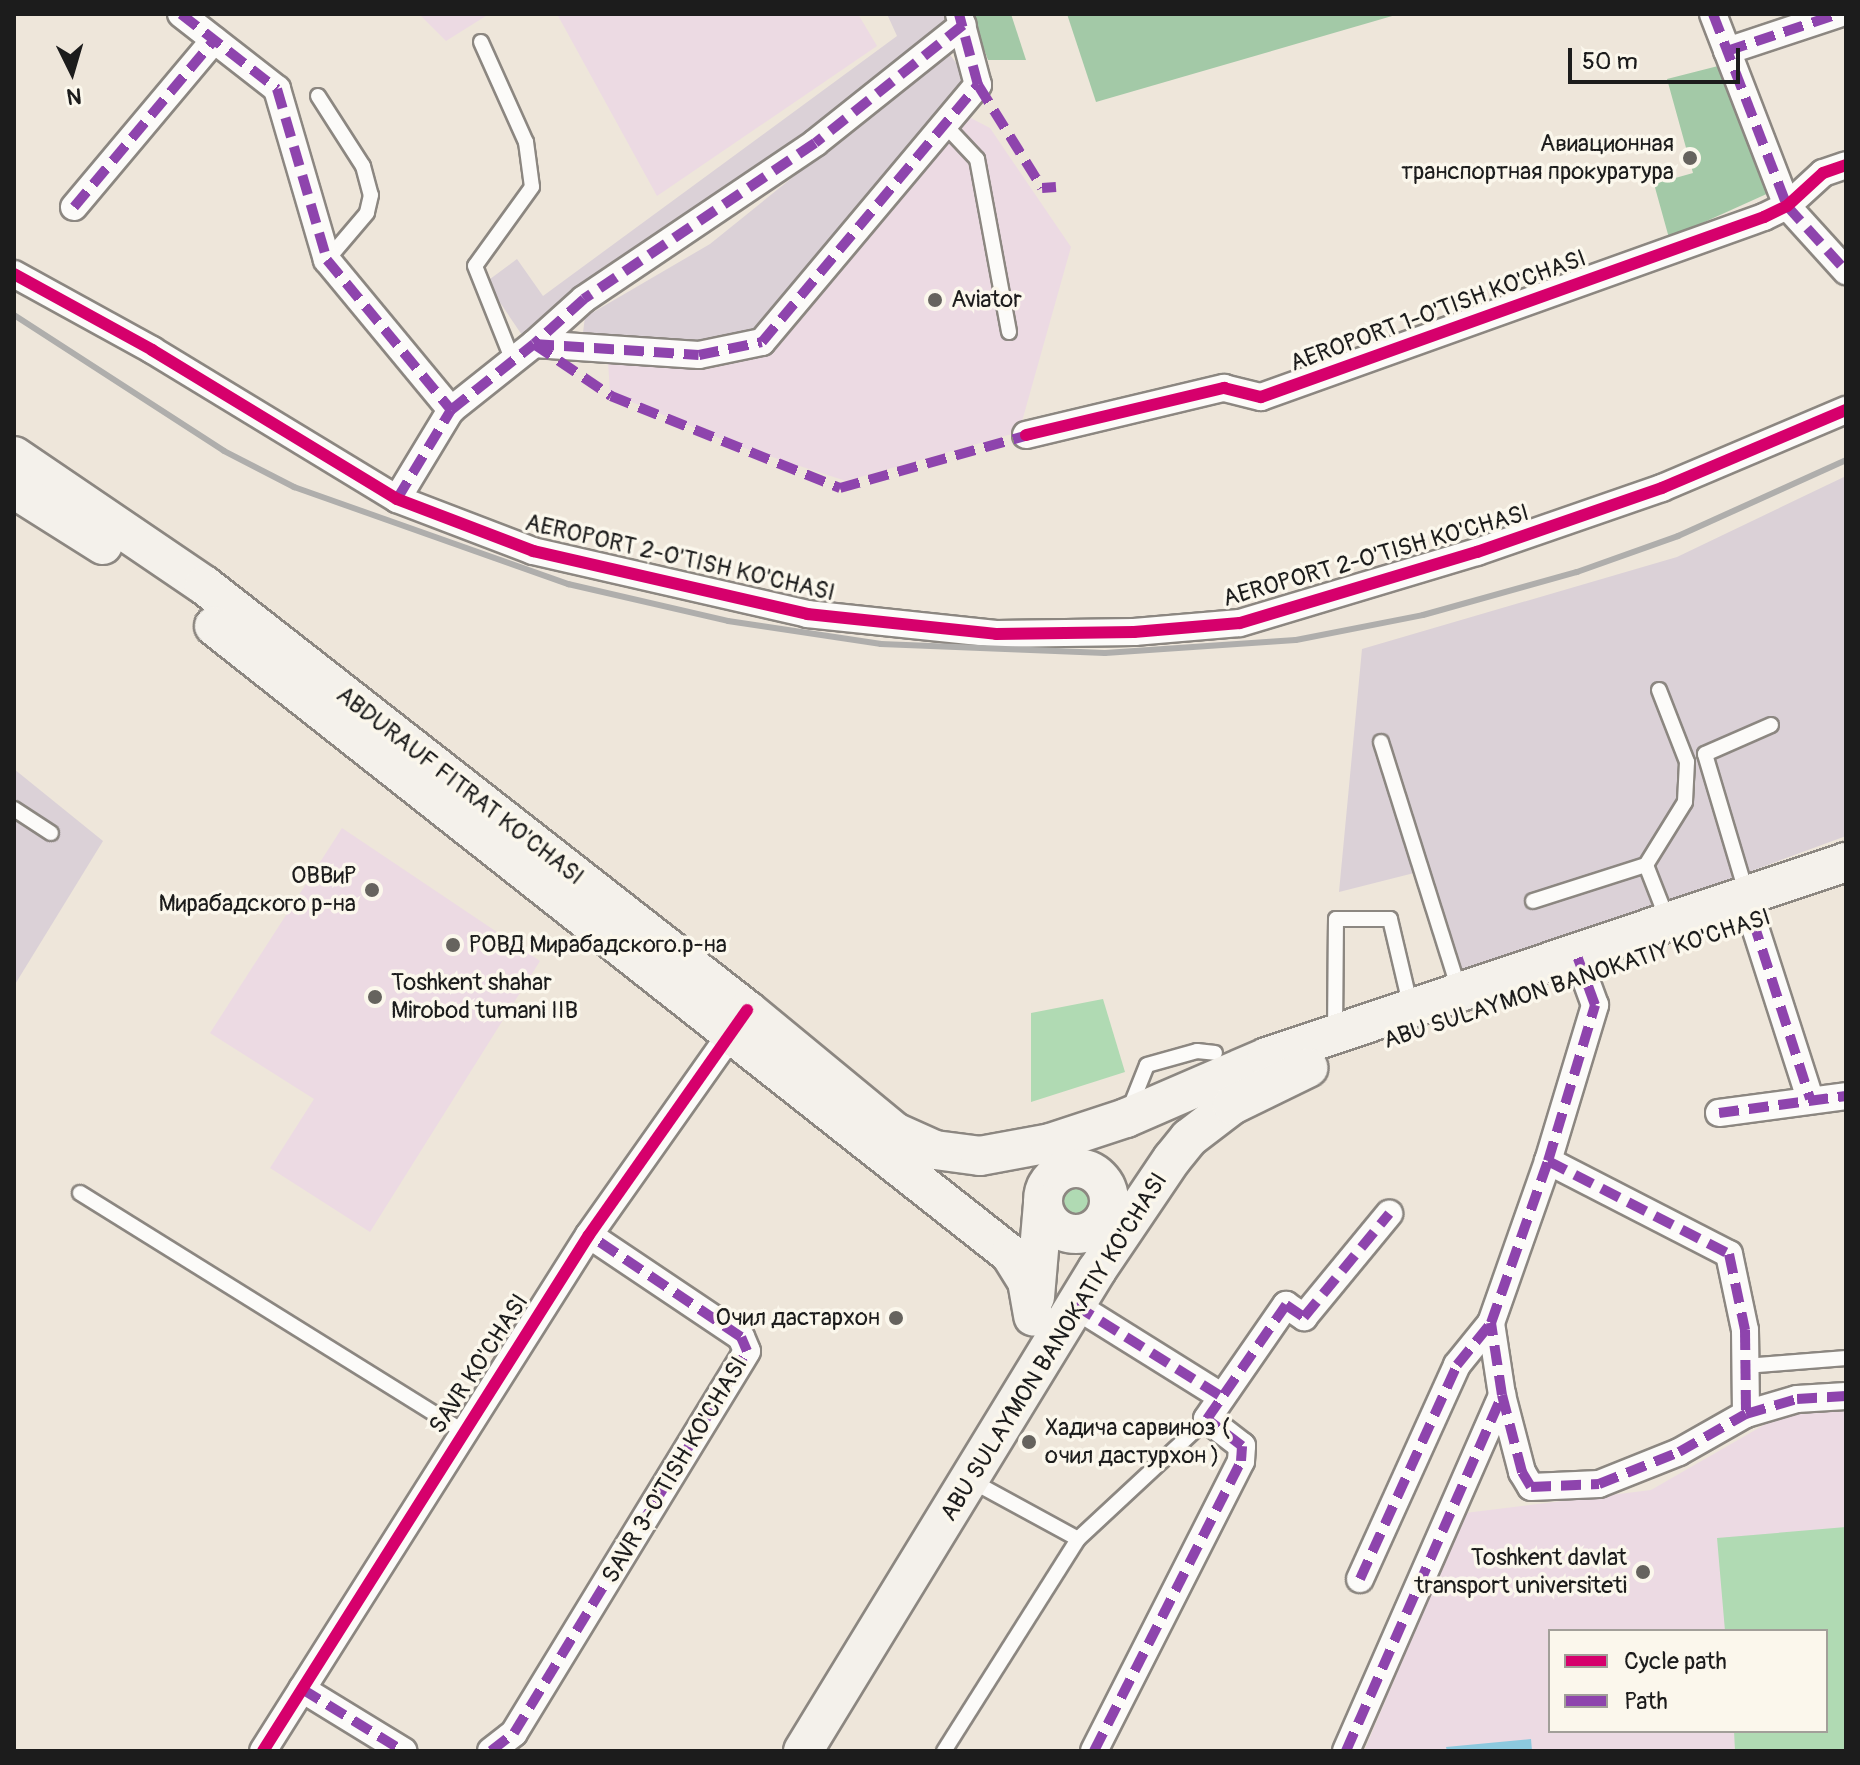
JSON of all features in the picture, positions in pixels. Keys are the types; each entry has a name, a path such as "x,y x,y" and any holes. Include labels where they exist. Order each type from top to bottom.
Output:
{"main road":[{"name":"ABDURAUF FITRAT KO'CHASI","path":"14,456 204,585 738,1022 887,1142 974,1207 1050,1222"},
{"name":"ABDURAUF FITRAT KO'CHASI","path":"14,489 179,599 738,1022"},
{"name":"ABU SULAYMON BANOKATIY KO'CHASI","path":"803,1751 1097,1270 1157,1182 1209,1121 1286,1075 1581,965 1750,908 1846,862"},
{"name":"ABU SULAYMON BANOKATIY KO'CHASI","path":"887,1142 950,1153 1010,1152 1126,1118 1176,1093 1411,1008 1460,992 1581,965 1668,922 1846,889"},
{"path":"1126,1118 1069,1169 1046,1185 1050,1222 1087,1232 1157,1182"},
{"name":"ABDURAUF FITRAT KO'CHASI","path":"887,1142 1010,1254 1027,1281 1033,1316"},
{"path":"1010,1152 1069,1169 1089,1170 1104,1183 1109,1201 1103,1220 1097,1270"},
{"name":"ABU SULAYMON BANOKATIY KO'CHASI","path":"775,1751 1025,1338 1033,1316 1050,1222"}],"street":[{"path":"181,14 277,89 327,260 451,410"},
{"path":"1713,14 1787,206 1846,271"},
{"path":"1727,51 1838,14"},
{"path":"397,499 451,410 534,344 584,299 815,143 961,20 978,85 762,342 699,355 534,344"},
{"path":"74,207 214,40"},
{"name":"AEROPORT 1-O'TISH KO'CHASI","path":"1026,435 1224,388 1261,397 1787,206 1823,173 1846,165"},
{"name":"AEROPORT 2-O'TISH KO'CHASI","path":"14,274 152,350 397,499 533,551 807,614 996,634 1134,632 1240,623 1477,552 1662,488 1846,410"},
{"path":"1750,908 1810,1099"},
{"path":"1360,1579 1457,1365 1491,1323 1548,1161 1595,1005 1581,965"},
{"name":"SAVR KO'CHASI","path":"263,1751 462,1431 589,1235 738,1022"},
{"path":"1719,1113 1846,1096"},
{"path":"1548,1161 1729,1254 1745,1330 1746,1414"},
{"path":"1214,1408 1286,1305 1304,1317 1389,1214"},
{"name":"SAVR 3-O'TISH KO'CHASI","path":"491,1751 514,1733 747,1351 741,1337 589,1235"},
{"path":"1075,1305 1214,1408 1242,1446 1241,1461 1094,1751"},
{"path":"1491,1323 1502,1395 1522,1472 1531,1487 1599,1484 1679,1452 1746,1414 1797,1399 1846,1396"},
{"path":"1346,1751 1502,1395"},
{"path":"302,1689 403,1751"}],"lane":[{"path":"481,42 526,142 532,187 475,266 513,361"},
{"path":"318,96 363,166 371,195 367,213 327,260"},
{"path":"944,124 977,159 1009,332"},
{"path":"1533,901 1646,865 1685,802 1687,762 1659,690"},
{"path":"1750,908 1705,754 1771,725"},
{"path":"1381,742 1460,992"},
{"path":"14,809 51,833"},
{"path":"1646,865 1668,922"},
{"path":"1335,1034 1336,919 1390,919 1411,1008"},
{"path":"1126,1118 1147,1065 1197,1051 1215,1053"},
{"path":"80,1193 462,1431"},
{"path":"1746,1366 1846,1358"},
{"path":"944,1751 1078,1539 1214,1408"},
{"path":"970,1479 1078,1539"}],"shaded area":[{"path":"419,14 489,14 446,41"},
{"path":"557,14 858,14 877,46 657,196"},
{"path":"887,14 951,14 958,27 524,338 486,282 517,259 543,296 897,36"},
{"path":"948,52 968,79 788,301 745,338 688,348 582,340 585,317 710,244"},
{"name":"Aviator","path":"963,114 990,128 1071,247 1019,432 846,481 741,447 610,393 608,361 770,353"},
{"path":"1846,476 1846,836 1448,983 1418,872 1339,892 1362,649 1677,557"},
{"path":"14,769 103,841 14,986"},
{"name":"Toshkent shahar Mirobod tumani IIB","path":"342,828 540,961 370,1232 270,1168 314,1099 210,1033"},
{"name":"Toshkent davlat transport universiteti","path":"1846,1406 1846,1751 1364,1751 1465,1513 1651,1490 1795,1407"}],"green space":[{"path":"971,14 1011,14 1026,60 988,60"},
{"path":"1067,14 1399,14 1096,102"},
{"path":"1722,65 1771,192 1669,238 1654,184 1693,173 1667,79"},
{"path":"1103,999 1125,1072 1031,1102 1031,1013"},
{"path":"1078,1181 1091,1187 1097,1200 1091,1213 1078,1219 1065,1213 1059,1200 1065,1187"},
{"path":"1846,1527 1846,1751 1735,1751 1734,1733 1828,1733 1828,1629 1725,1629 1717,1538"}],"water":[{"path":"1531,1739 1532,1751 1447,1751 1446,1747"}],"railway":[{"path":"14,315 224,451 294,487 568,584 728,621 881,644 1105,653 1296,640 1423,615 1577,572 1678,536 1846,460"}],"marked path":[{"path":"181,14 277,89 327,260 451,410"},
{"path":"397,499 451,410 534,344 699,355 762,342 978,85 959,14"},
{"path":"1713,14 1787,206 1846,271"},
{"path":"1727,51 1838,14"},
{"path":"963,25 815,143 584,299 534,344 611,396 840,488 1032,434"},
{"path":"74,207 214,40"},
{"path":"978,85 1042,188 1056,187"},
{"path":"1753,921 1810,1099"},
{"path":"1346,1751 1502,1395 1491,1323 1548,1161 1595,1005 1576,953"},
{"path":"1719,1113 1846,1096"},
{"path":"1548,1161 1729,1254 1745,1330 1746,1414"},
{"path":"1094,1751 1241,1461 1242,1446 1207,1419 1286,1305 1304,1317 1389,1214"},
{"path":"491,1751 514,1733 747,1351 741,1337 589,1235"},
{"path":"1075,1305 1222,1397"},
{"path":"1360,1579 1457,1365 1491,1323"},
{"path":"1502,1395 1522,1472 1531,1487 1599,1484 1679,1452 1746,1414 1797,1399 1846,1396"},
{"path":"302,1689 403,1751"}],"cycle path":[{"path":"1026,435 1224,388 1261,397 1764,217 1787,206 1823,173 1846,165"},
{"path":"14,274 152,350 397,499 533,551 807,614 996,634 1134,632 1240,623 1477,552 1662,488 1846,410"},
{"path":"263,1751 589,1235 747,1010"}],"place":[{"name":"Авиационная транспортная прокуратура","path":"1690,158"},
{"name":"Aviator","path":"935,300"},
{"name":"ОВВиР Мирабадского р-на","path":"372,890"},
{"name":"РОВД Мирабадского.р-на","path":"453,945"},
{"name":"Toshkent shahar Mirobod tumani IIB","path":"375,997"},
{"name":"Очил дастархон","path":"896,1318"},
{"name":"Хадича сарвиноз ( очил дастурхон )","path":"1029,1442"},
{"name":"Toshkent davlat transport universiteti","path":"1643,1572"}]}
